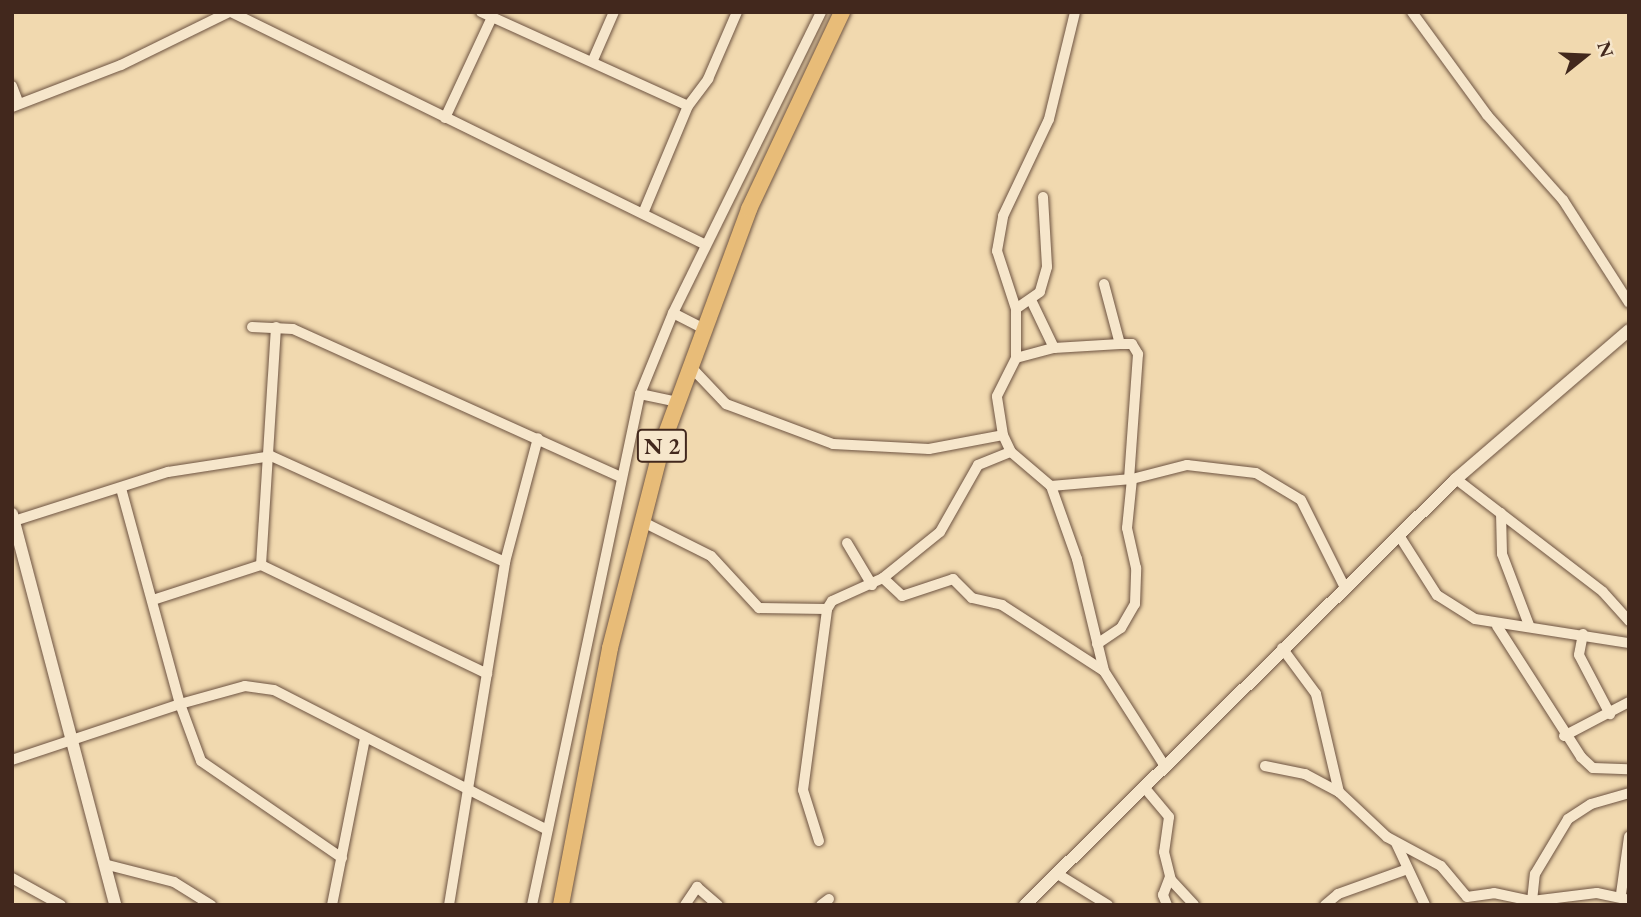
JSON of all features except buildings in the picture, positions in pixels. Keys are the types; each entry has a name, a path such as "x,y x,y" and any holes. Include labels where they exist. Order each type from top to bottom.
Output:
{"main road":[{"name":"N 2","path":"561,905 610,648 677,402 703,328 770,160 842,12"}],"street":[{"path":"12,86 16,105 121,65 230,12 445,118 644,211 706,245"},
{"path":"593,60 614,12"},
{"path":"644,211 688,106 708,79 737,12"},
{"path":"532,905 619,476 640,394 673,313 821,12"},
{"path":"1075,12 1049,119 1003,216 998,251 1016,309 1016,358 997,396 1003,435 1011,452 1051,486 1104,671 1164,765"},
{"path":"1412,12 1487,115 1563,200 1629,303"},
{"path":"445,118 488,14 688,106"},
{"path":"1016,309 1032,302 1047,267 1043,197"},
{"path":"1104,284 1121,344"},
{"path":"1032,302 1054,348"},
{"path":"673,313 703,328"},
{"path":"252,327 293,329 619,476"},
{"path":"261,565 271,456 276,327"},
{"path":"1025,905 1282,648 1400,537 1456,479 1629,330"},
{"path":"1016,358 1054,348 1121,344 1132,344 1138,354 1127,528 1136,568 1135,604 1121,628 1097,644"},
{"path":"689,365 726,404 833,444 929,449 1003,435"},
{"path":"640,394 677,402"},
{"path":"449,905 505,562 538,438"},
{"path":"819,841 803,790 827,609 832,601 883,578 940,532 982,461 1011,452"},
{"path":"115,905 13,518 227,459 271,456 297,463 505,562"},
{"path":"1051,486 1130,480 1209,464 1256,473 1287,487 1314,517 1345,588"},
{"path":"1456,479 1628,616"},
{"path":"121,489 180,704 201,761 342,858"},
{"path":"1500,513 1502,554 1529,625"},
{"path":"643,522 710,556 759,608 827,609"},
{"path":"1400,537 1437,595 1463,613 1497,626 1529,625 1629,643"},
{"path":"847,543 872,585"},
{"path":"153,600 261,565 486,674"},
{"path":"883,578 902,596 953,579 972,598 1003,606 1104,671"},
{"path":"1497,626 1564,736 1593,768 1628,768 1629,778"},
{"path":"1583,634 1579,655 1610,714"},
{"path":"1282,648 1316,694 1339,792"},
{"path":"12,760 180,704 257,686 547,830"},
{"path":"1564,736 1629,702"},
{"path":"332,905 365,738"},
{"path":"1265,766 1305,775 1339,792 1396,843 1440,866 1461,895 1494,893 1511,902 1625,897 1629,837"},
{"path":"1144,787 1168,817 1163,839 1170,877 1194,905"},
{"path":"1532,901 1535,874 1568,820 1598,801 1629,793"},
{"path":"1396,843 1405,870 1425,905"},
{"path":"104,864 174,882 211,905"},
{"path":"1325,905 1338,894 1405,870"},
{"path":"1056,873 1108,905"},
{"path":"1167,905 1163,895 1170,877"},
{"path":"12,878 61,905"},
{"path":"685,905 697,887 718,905"}]}
